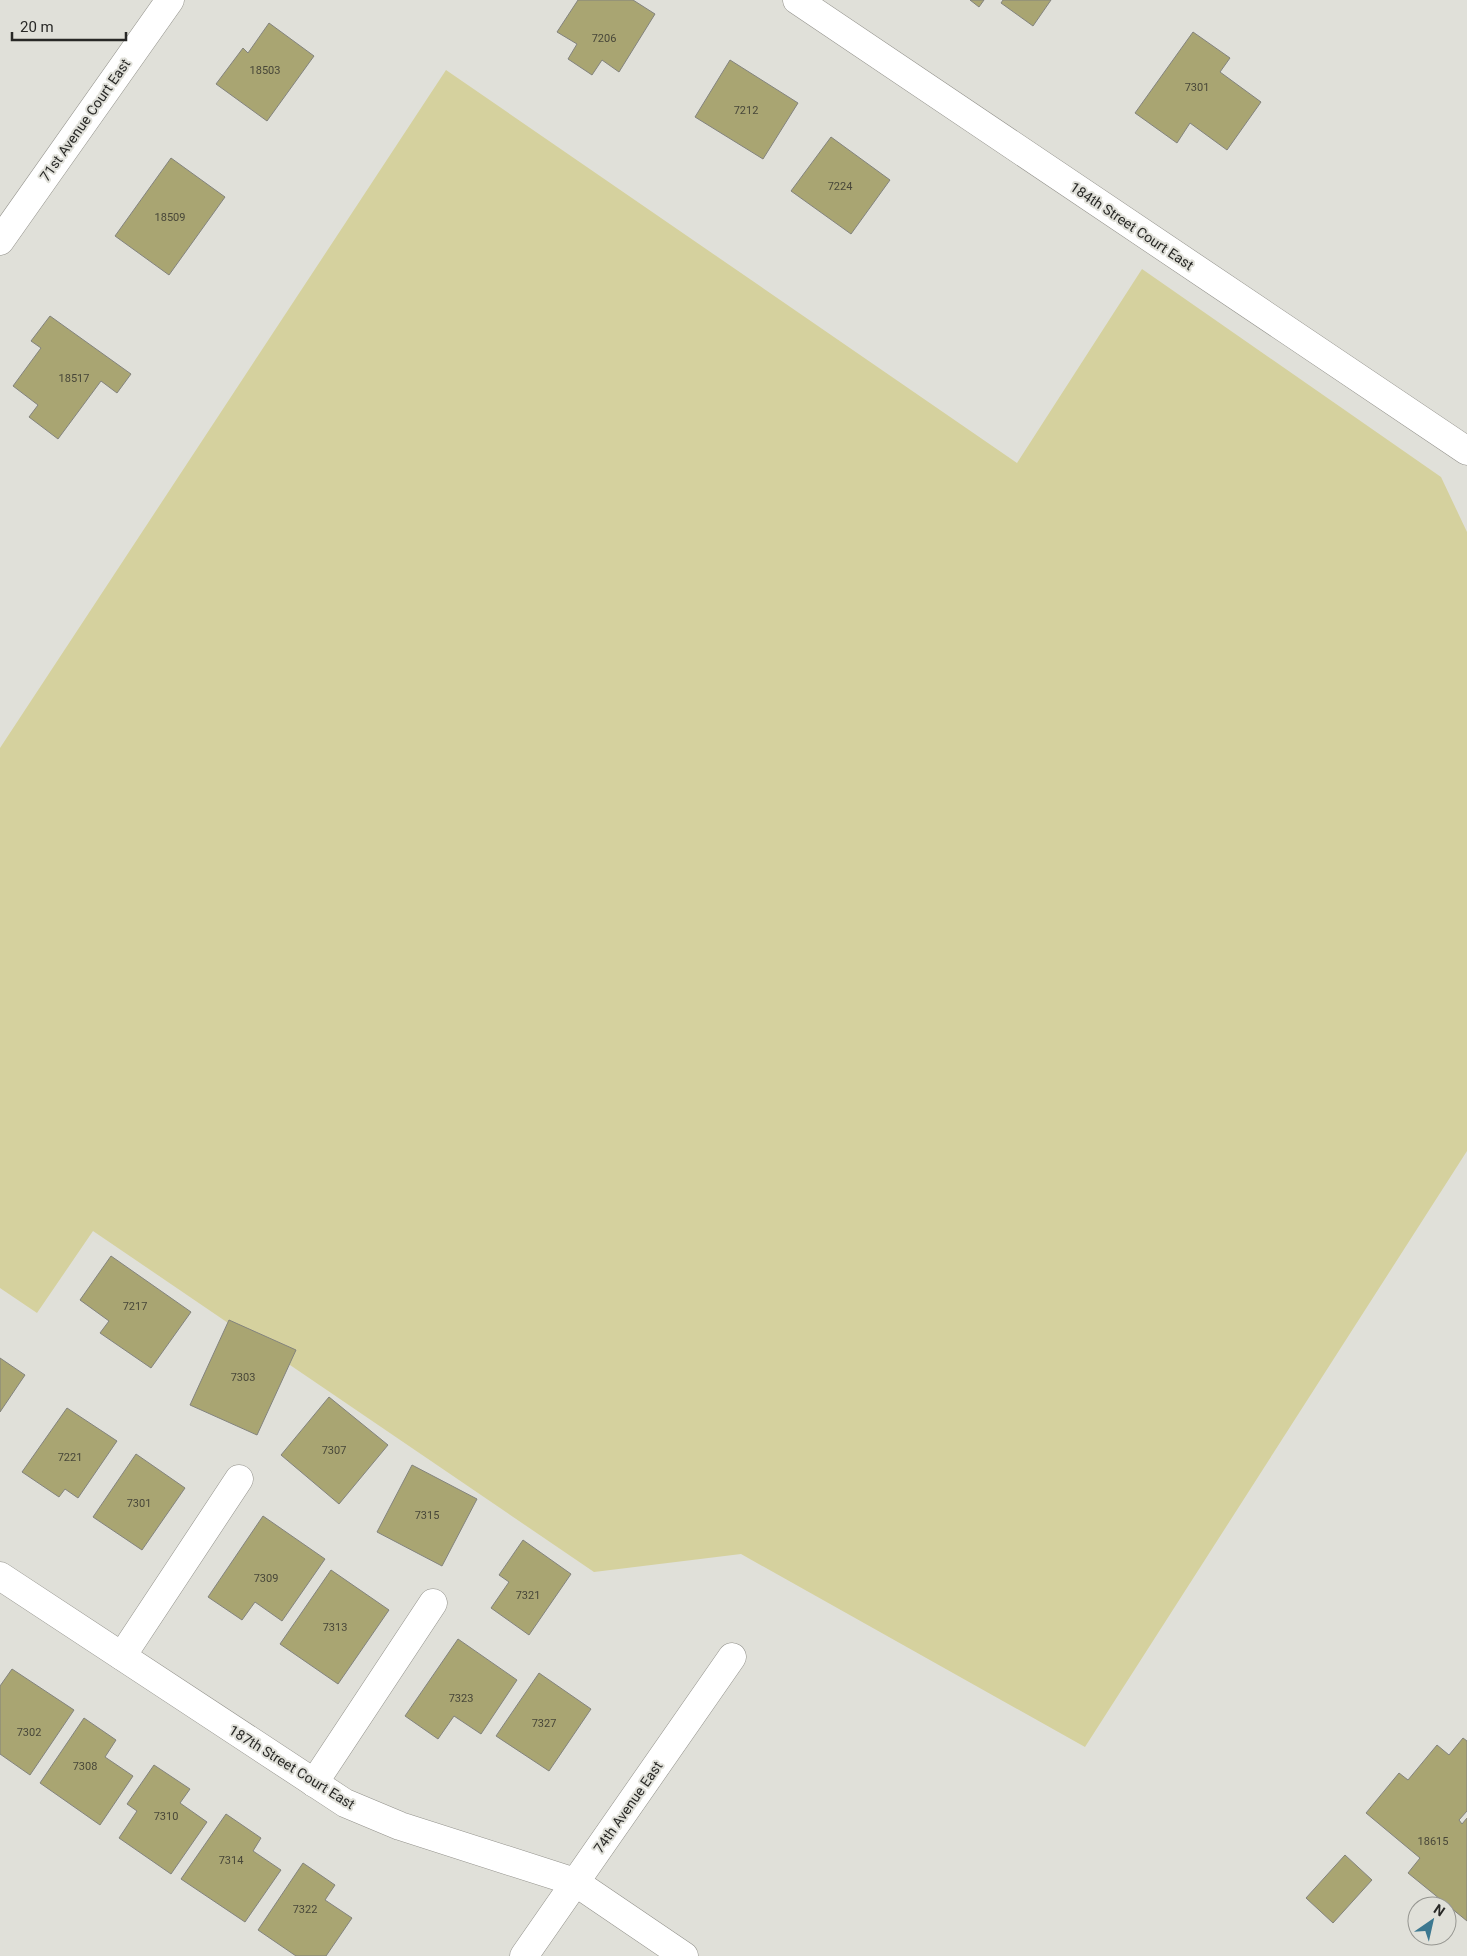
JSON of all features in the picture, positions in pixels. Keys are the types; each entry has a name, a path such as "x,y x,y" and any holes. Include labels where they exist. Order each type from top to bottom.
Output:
{"street":[{"name":"71st Avenue Court East","path":"0,241 170,0"},
{"name":"184th Street Court East","path":"797,0 1467,451"},
{"path":"122,1656 239,1479"},
{"name":"187th Street Court East","path":"0,1576 345,1803 400,1826 575,1882 684,1956"},
{"path":"314,1783 433,1603"},
{"name":"74th Avenue East","path":"524,1956 732,1658"}],"shaded area":[{"path":"446,70 1017,463 1142,269 1441,477 1467,532 1467,1151 1085,1747 741,1554 594,1572 93,1231 37,1313 0,1288 0,748"}],"building":[{"path":"578,0 633,0 655,14 619,72 602,60 592,75 568,59 577,44 557,32"},
{"path":"970,0 984,0 979,7"},
{"path":"1003,0 1051,0 1033,26 1001,3"},
{"path":"269,23 314,56 267,121 216,84 243,48 248,53"},
{"path":"1193,32 1230,58 1220,72 1261,102 1227,150 1190,123 1177,143 1135,113"},
{"path":"730,60 798,103 763,159 695,117"},
{"path":"831,137 890,180 851,234 791,191"},
{"path":"171,158 225,197 169,275 115,236"},
{"path":"50,316 131,374 117,393 101,381 58,439 29,417 38,405 13,386 41,348 31,341"},
{"path":"111,1256 191,1312 151,1368 100,1333 109,1321 80,1300"},
{"path":"229,1320 296,1350 257,1435 190,1405"},
{"path":"0,1358 25,1375 0,1412"},
{"path":"329,1397 388,1445 339,1504 281,1455"},
{"path":"67,1408 117,1441 78,1498 65,1489 59,1497 22,1472"},
{"path":"136,1454 185,1488 142,1550 93,1517"},
{"path":"412,1465 477,1499 442,1566 377,1532"},
{"path":"263,1516 325,1559 282,1621 255,1602 242,1620 208,1597"},
{"path":"523,1540 571,1574 529,1635 491,1608 509,1582 499,1575"},
{"path":"331,1570 389,1610 338,1684 280,1644"},
{"path":"458,1639 517,1680 481,1734 454,1716 438,1739 405,1716"},
{"path":"12,1669 74,1710 30,1775 0,1754 0,1686"},
{"path":"539,1673 591,1709 549,1771 496,1736"},
{"path":"84,1718 116,1740 105,1757 133,1776 100,1825 40,1783"},
{"path":"1463,1738 1467,1741 1467,1811 1459,1820 1462,1824 1467,1818 1467,1921 1457,1913 1457,1896 1436,1896 1408,1873 1420,1858 1366,1813 1399,1773 1408,1780 1437,1745 1449,1755"},
{"path":"154,1765 190,1789 180,1803 207,1822 171,1874 119,1838 137,1811 127,1804"},
{"path":"226,1814 261,1838 253,1851 281,1870 245,1922 181,1879"},
{"path":"1345,1855 1372,1880 1333,1923 1306,1898"},
{"path":"303,1863 335,1885 325,1900 352,1918 326,1956 296,1956 258,1930"}]}
